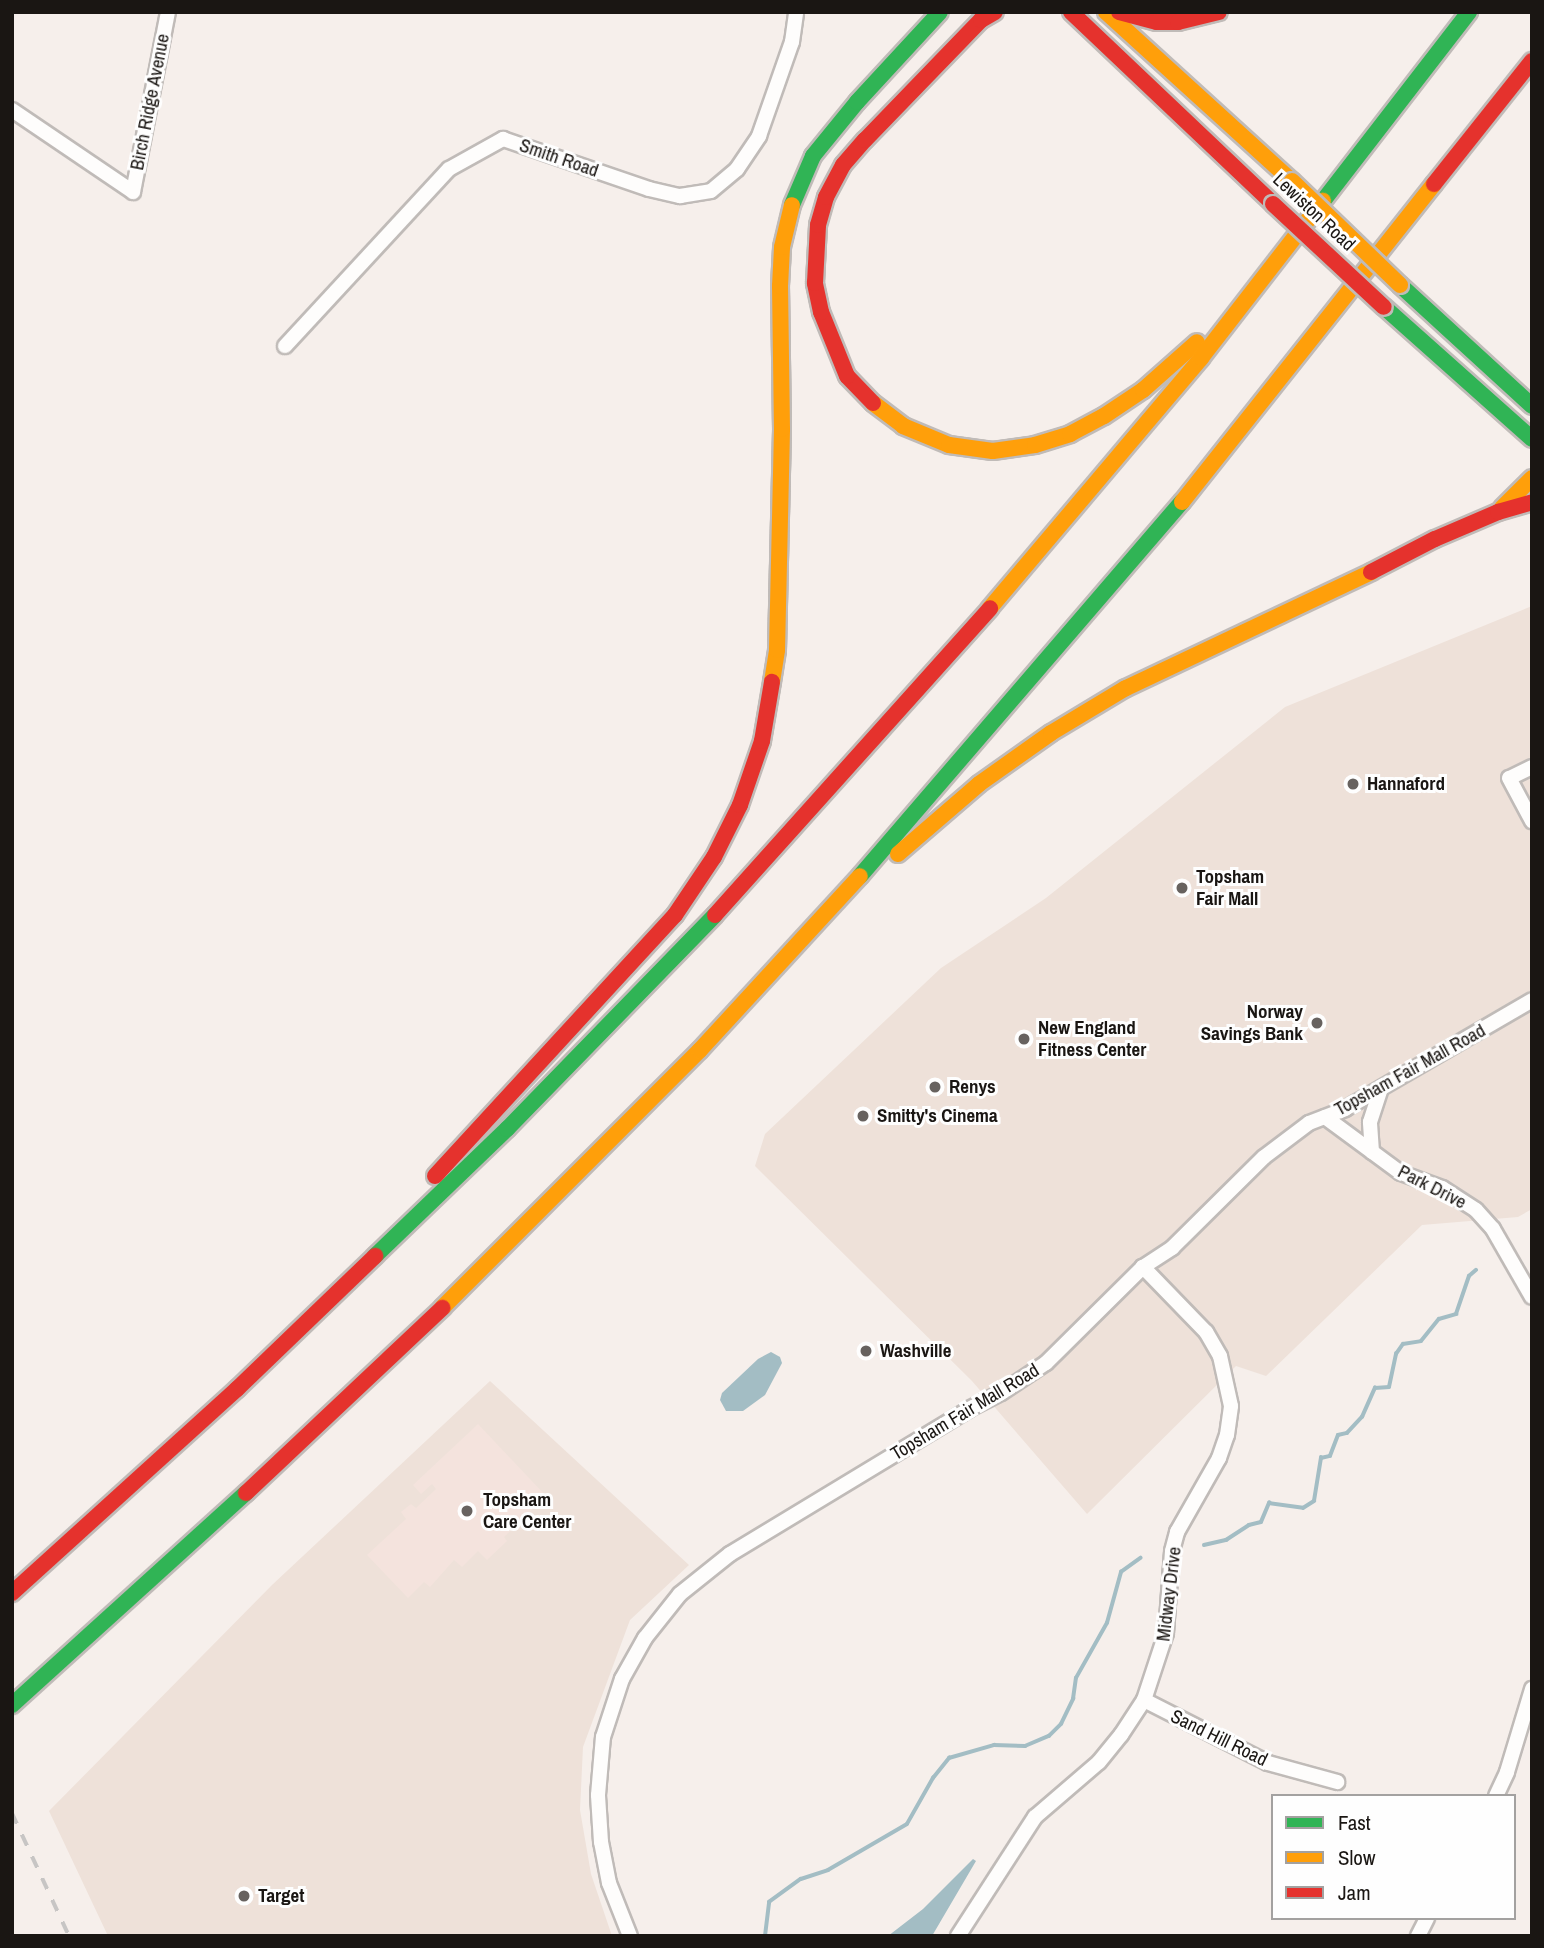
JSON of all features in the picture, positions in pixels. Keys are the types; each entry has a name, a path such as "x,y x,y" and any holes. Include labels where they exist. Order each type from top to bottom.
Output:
{"highway":[{"path":"344,1286 348,1267 657,938 690,894 732,822 762,740 776,670 782,429 780,286 782,247 789,211 801,177 813,156 857,102 940,12"},
{"path":"995,12 981,20 865,140 844,165 826,197 818,225 815,283 821,312 837,356 863,396 903,426 949,445 993,451 1035,446 1070,434 1143,390 1256,289"},
{"path":"1054,12 1076,17"},
{"name":"Lewiston Road","path":"1105,12 1292,181 1532,406"},
{"path":"1119,12 1157,22 1178,22 1219,12"},
{"path":"12,1593 237,1389 507,1129 677,958 981,619 1256,289 1469,12"},
{"name":"Lewiston Road","path":"1076,17 1384,307 1532,439"},
{"path":"12,1705 232,1506 444,1306 700,1050 825,917 1168,519 1532,61"},
{"path":"1508,417 1532,418"},
{"path":"1498,512 1532,478"},
{"path":"825,917 860,892 910,843 979,784 1087,711 1189,656 1337,590 1435,539 1498,512 1532,502"}],"street":[{"name":"Birch Ridge Avenue","path":"12,110 133,192 168,12"},
{"name":"Smith Road","path":"285,346 449,169 503,139 649,189 680,196 711,191 737,169 759,136 792,42 796,12"},
{"path":"1532,767 1509,778 1532,821"},
{"name":"Topsham Fair Mall Road","path":"630,1936 609,1883 601,1842 598,1775 603,1737 615,1699 645,1638 680,1594 730,1554 969,1409 1001,1393 1046,1363 1143,1267 1193,1229 1264,1157 1309,1123 1381,1089 1532,1000"},
{"path":"1372,1152 1370,1122 1381,1089"},
{"name":"Park Drive","path":"1325,1117 1401,1173 1442,1188 1476,1210 1493,1229 1532,1297"},
{"name":"Midway Drive","path":"958,1936 1035,1817 1099,1762 1144,1700 1166,1633 1172,1551 1177,1532 1219,1458 1231,1406 1220,1356 1206,1332 1143,1267"},
{"path":"1497,1794 1507,1772 1532,1689"},
{"name":"Sand Hill Road","path":"1144,1700 1268,1763 1337,1782"},
{"path":"1418,1936 1426,1920"}],"shaded area":[{"name":"Topsham Fair Mall","path":"1532,606 1532,1209 1518,1217 1422,1225 1266,1376 1236,1366 1087,1514 972,1381 755,1166 765,1134 941,968 1046,898 1285,707"},
{"path":"490,1381 689,1565 630,1620 583,1747 580,1810 591,1874 612,1936 108,1936 49,1811 272,1585"},
{"name":"Topsham Care Center","path":"478,1424 546,1496 504,1537 507,1541 487,1560 478,1551 462,1567 454,1560 430,1587 424,1582 408,1598 367,1555 406,1519 401,1512 411,1504 416,1508 436,1489 432,1484 421,1494 413,1485"}],"water":[{"path":"771,1352 780,1357 782,1363 765,1395 743,1411 726,1411 720,1400 722,1393 758,1359"},
{"path":"973,1859 976,1861 932,1936 888,1936 923,1909"}],"waterway":[{"path":"1204,1545 1226,1540 1249,1525 1261,1522 1269,1503 1303,1508 1314,1501 1321,1458 1330,1456 1338,1435 1347,1433 1362,1417 1375,1388 1389,1387 1396,1354 1403,1344 1421,1341 1439,1319 1456,1314 1469,1276 1476,1270"},
{"path":"765,1936 769,1902 801,1879 828,1870 907,1824 933,1778 949,1758 994,1745 1025,1746 1049,1736 1061,1724 1073,1699 1076,1678 1107,1623 1121,1572 1140,1558"}],"railway":[{"path":"12,1813 69,1936"}],"traffic: fast":[{"path":"792,205 813,156 857,102 940,12"},
{"path":"1323,201 1469,12"},
{"path":"1400,285 1532,406"},
{"path":"1384,307 1532,439"},
{"path":"860,876 1182,502"},
{"path":"375,1256 507,1129 715,915"},
{"path":"12,1705 246,1493"}],"traffic: slow":[{"path":"1106,12 1292,181"},
{"path":"1292,181 1400,285"},
{"path":"1182,502 1434,184"},
{"path":"990,608 1201,358 1323,201"},
{"path":"772,682 777,650 782,429 780,286 782,247 792,205"},
{"path":"873,403 903,426 949,445 993,451 1035,445 1070,434 1104,416 1143,390 1197,342"},
{"path":"1502,508 1532,478"},
{"path":"898,854 979,784 1051,733 1126,688 1371,572"},
{"path":"442,1308 700,1050 860,876"}],"traffic: jam":[{"path":"873,403 847,376 821,312 815,283 818,225 826,197 843,165 865,140 981,20 995,12"},
{"path":"1071,12 1273,204"},
{"path":"1119,12 1157,22 1178,22 1219,12"},
{"path":"1434,184 1532,61"},
{"path":"1273,204 1384,307"},
{"path":"1371,572 1435,539 1498,512 1532,502"},
{"path":"715,915 990,608"},
{"path":"435,1176 675,915 714,857 740,805 762,741 772,682"},
{"path":"12,1593 237,1389 375,1256"},
{"path":"246,1493 442,1308"}],"place":[{"name":"Hannaford","path":"1353,784"},
{"name":"Topsham Fair Mall","path":"1182,888"},
{"name":"Norway Savings Bank","path":"1317,1023"},
{"name":"New England Fitness Center","path":"1024,1039"},
{"name":"Renys","path":"935,1087"},
{"name":"Smitty's Cinema","path":"863,1116"},
{"name":"Washville","path":"866,1351"},
{"name":"Topsham Care Center","path":"467,1511"},
{"name":"Target","path":"244,1896"}]}
